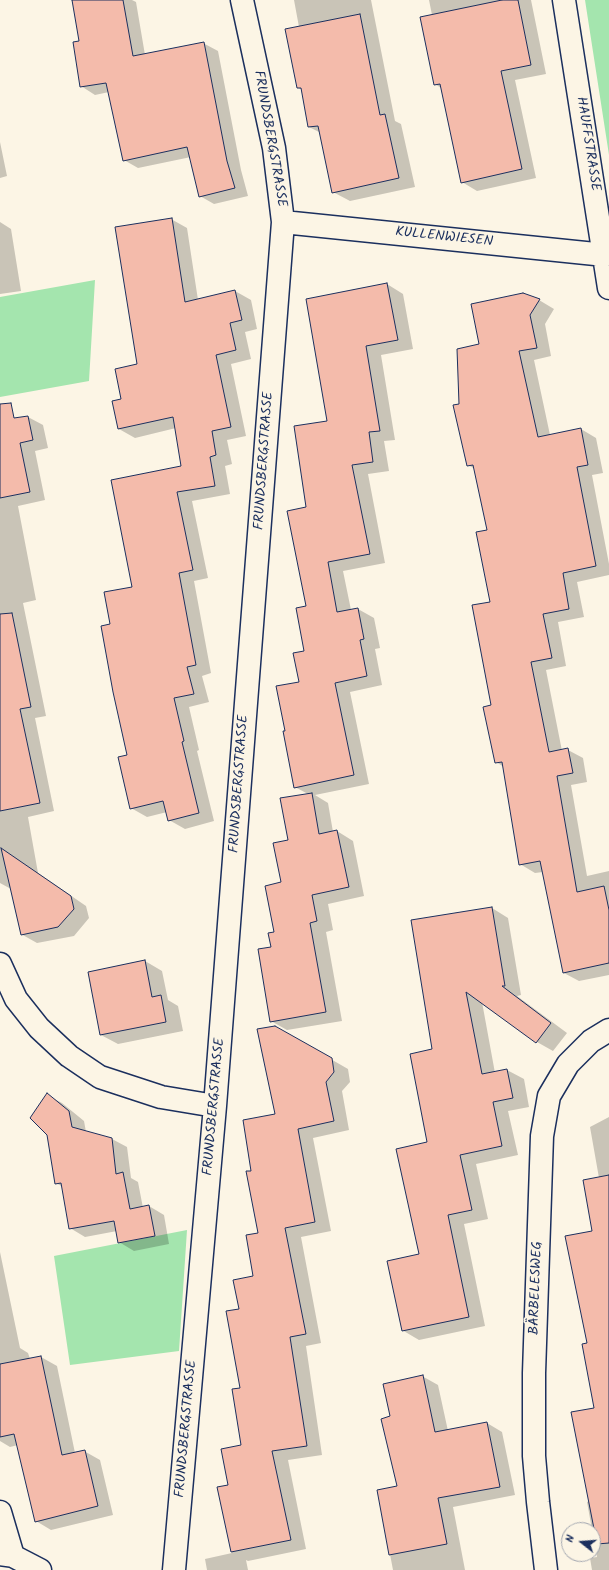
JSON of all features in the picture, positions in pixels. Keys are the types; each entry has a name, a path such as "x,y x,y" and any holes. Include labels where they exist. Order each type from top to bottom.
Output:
{"street":[{"name":"FRUNDSBERGSTRASSE","path":"174,1570 215,1106 283,222 274,148 242,0"},
{"name":"HAUFFSTRASSE","path":"564,0 609,288"},
{"name":"KULLENWIESEN","path":"283,222 605,255"},
{"path":"0,964 16,999 38,1028 70,1056 100,1077 161,1097 215,1106"},
{"name":"BÄRBELESWEG","path":"546,1570 534,1456 534,1373 542,1136 549,1096 568,1064 591,1041 609,1030"},
{"path":"0,1512 6,1555 40,1570"}],"green space":[{"path":"585,0 609,0 609,155"},
{"path":"95,280 89,381 0,397 0,297"},
{"path":"187,1230 179,1351 70,1365 54,1256"}],"building":[{"path":"72,0 123,0 133,56 204,42 227,161 235,188 199,197 187,147 123,161 106,83 80,87 73,42 79,41"},
{"path":"502,0 518,0 531,65 501,71 522,169 461,183 440,84 434,85 420,17"},
{"path":"360,14 380,115 385,114 399,178 332,193 318,126 308,127 301,88 297,88 285,29"},
{"path":"172,218 185,302 235,290 242,320 230,323 236,350 216,355 231,427 212,431 216,455 210,457 215,486 177,492 193,570 179,573 196,665 187,667 194,694 174,698 184,741 182,742 199,813 168,821 163,801 130,809 118,757 127,755 113,692 101,626 110,624 104,592 132,587 111,480 181,466 173,417 118,429 112,401 121,399 115,369 137,364 115,227"},
{"path":"387,283 398,340 366,346 380,431 369,432 373,462 352,465 370,554 328,562 337,612 358,608 364,639 360,640 367,676 335,683 354,775 294,788 276,686 299,682 293,653 304,651 296,608 306,606 287,511 306,507 294,426 327,421 306,299"},
{"path":"523,293 540,299 530,315 537,348 519,351 538,437 581,428 588,465 577,467 596,566 563,573 569,609 543,614 552,658 531,662 549,752 568,748 573,773 557,776 577,892 604,886 609,910 609,963 563,973 540,861 519,865 502,762 495,763 483,707 491,705 472,605 490,602 476,532 487,530 473,465 467,466 453,405 459,404 457,349 479,344 471,304"},
{"path":"11,403 14,418 28,416 33,440 20,443 30,492 0,498 0,404"},
{"path":"12,613 31,707 20,709 40,803 0,811 0,614"},
{"path":"312,793 319,834 337,830 349,887 312,895 317,921 310,923 326,1012 270,1022 258,949 271,947 268,933 274,932 265,886 281,882 273,843 288,840 280,798"},
{"path":"1,848 71,896 74,909 58,927 21,935"},
{"path":"492,907 505,986 502,986 551,1023 536,1043 466,992 482,1074 507,1069 513,1098 493,1102 502,1146 460,1155 472,1210 448,1215 469,1317 402,1331 387,1261 419,1254 396,1149 427,1142 410,1054 432,1049 411,920"},
{"path":"145,960 152,997 161,995 166,1022 100,1035 88,972"},
{"path":"275,1026 332,1058 334,1072 326,1082 334,1121 298,1129 315,1222 285,1228 306,1334 290,1337 307,1446 272,1451 291,1540 231,1552 217,1487 228,1485 221,1449 241,1445 232,1389 240,1388 226,1311 239,1309 233,1280 253,1276 246,1235 258,1233 246,1171 251,1171 243,1120 275,1114 257,1029"},
{"path":"47,1093 69,1111 72,1127 112,1138 116,1174 123,1172 130,1209 149,1205 155,1236 118,1243 114,1221 69,1229 61,1183 55,1184 47,1135 30,1118"},
{"path":"609,1175 609,1543 601,1544 601,1522 593,1522 571,1412 594,1408 582,1344 587,1343 565,1236 592,1231 583,1180"},
{"path":"41,1356 62,1455 85,1450 98,1506 35,1522 14,1434 0,1437 0,1364"},
{"path":"423,1375 435,1432 487,1422 500,1487 438,1498 447,1544 389,1555 377,1490 397,1486 381,1419 390,1416 383,1384"}]}
